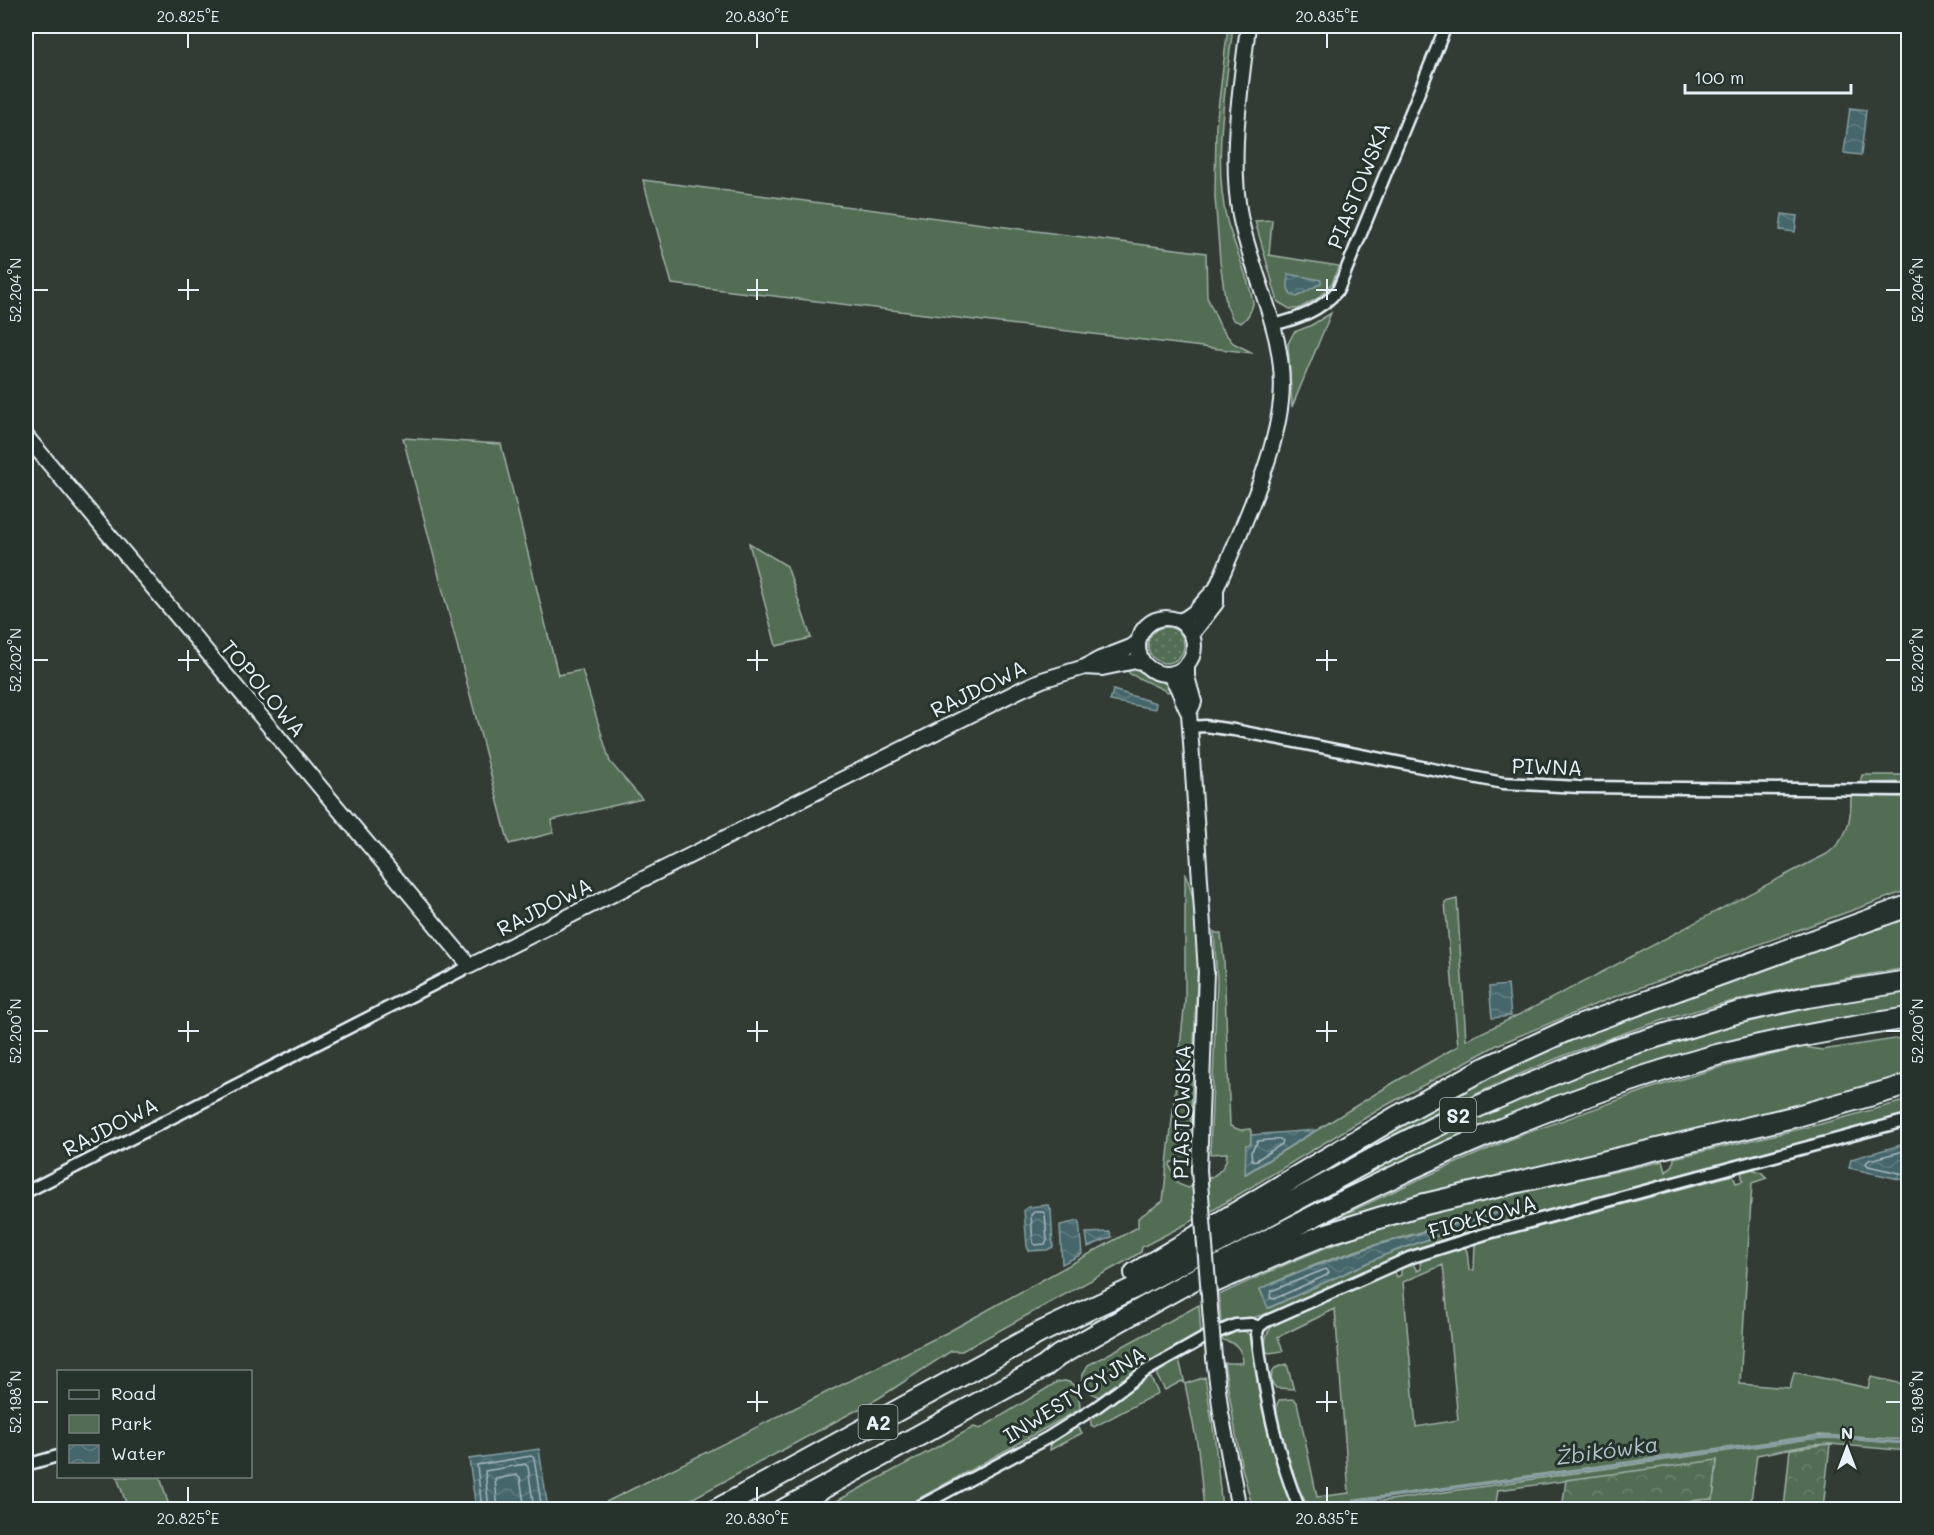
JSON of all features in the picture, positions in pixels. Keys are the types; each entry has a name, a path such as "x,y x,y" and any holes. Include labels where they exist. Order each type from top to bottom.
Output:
{"highway":[{"path":"1039,1333 1094,1297 1396,1117 1487,1067 1568,1030 1908,906"},
{"name":"S2","path":"1039,1333 1136,1287 1451,1119 1567,1068 1613,1050 1736,1013 1807,997 1908,981"},
{"name":"S2","path":"783,1509 1044,1367 1058,1356 1192,1280 1391,1179 1496,1132 1591,1096 1712,1057 1814,1033 1908,1018"},
{"path":"1044,1367 1069,1360 1224,1278 1282,1252 1376,1218 1465,1193 1786,1119 1908,1085"},
{"name":"A2","path":"717,1509 1039,1333"}],"street":[{"path":"1192,634 1216,603 1216,590 1263,472 1281,400 1281,370 1272,325 1243,230 1237,194 1237,131 1248,26"},
{"name":"PIASTOWSKA","path":"1272,325 1302,317 1323,305 1338,290 1446,26"},
{"name":"TOPOLOWA","path":"26,436 470,966"},
{"path":"1179,621 1194,613 1206,597 1216,590"},
{"path":"1166,618 1179,621 1185,624 1192,634 1194,651 1187,666 1179,672 1169,675 1156,673 1142,662 1138,652 1138,642 1143,629 1153,621 1166,618"},
{"name":"RAJDOWA","path":"26,1192 1023,689 1042,680 1085,667 1138,642"},
{"name":"RAJDOWA","path":"1085,667 1102,668 1136,661 1142,662"},
{"name":"PIASTOWSKA","path":"1187,666 1187,677 1194,702 1190,720 1206,963 1199,1170 1214,1358 1221,1413 1239,1509"},
{"name":"PIASTOWSKA","path":"1169,675 1174,680 1190,720"},
{"name":"PIWNA","path":"1190,720 1204,726 1503,783 1580,787 1908,790"},
{"name":"FIOŁKOWA","path":"1259,1328 1273,1318 1409,1258 1485,1234 1908,1120"},
{"name":"INWESTYCYJNA","path":"913,1509 1047,1438 1095,1408 1144,1372 1206,1337 1235,1325 1251,1324 1259,1328"},
{"path":"1259,1328 1257,1333 1262,1369 1279,1455 1300,1509"},
{"path":"26,1465 57,1456"}],"green space":[{"path":"1228,26 1233,26 1224,99 1220,149 1221,174 1227,221 1253,304 1246,319 1241,323 1233,320 1226,304 1215,197 1216,126"},
{"path":"643,180 1206,253 1207,297 1221,328 1233,343 1253,353 672,284"},
{"path":"1272,220 1269,255 1339,266 1332,283 1318,298 1298,309 1290,309 1278,302 1255,221"},
{"path":"1331,313 1292,407 1288,344 1294,332 1310,326"},
{"path":"403,438 501,444 558,675 582,670 610,762 642,799 552,820 553,833 509,844"},
{"path":"749,543 787,566 811,638 776,646"},
{"path":"1166,627 1179,632 1184,645 1179,658 1166,663 1153,658 1148,645 1153,632"},
{"path":"1125,667 1151,675 1173,690 1168,692 1130,674"},
{"path":"1862,775 1908,775 1908,782 1860,783"},
{"path":"1851,796 1908,797 1908,890 1606,1000 1497,1045 1385,1106 1213,1210 1142,1247 1141,1252 1126,1261 962,1351 951,1351 879,1398 673,1509 590,1510 948,1332 1138,1227 1138,1218 1163,1201 1185,1001 1185,873 1195,909 1198,947 1189,1161 1171,1162 1170,1166 1178,1184 1188,1188 1219,1172 1227,1153 1210,1154 1217,981 1214,932 1221,934 1224,961 1230,1126 1240,1130 1251,1129 1251,1144 1246,1145 1246,1174 1393,1083 1458,1046 1445,902 1457,899 1466,1040 1827,854 1840,842 1847,829"},
{"path":"1908,914 1908,968 1755,996 1694,1011 1619,1035 1488,1088 1319,1174 1318,1172 1438,1100 1545,1048"},
{"path":"1908,987 1908,1010 1628,1075 1092,1326 1089,1321 1326,1191 1458,1124 1603,1061 1733,1021"},
{"path":"1908,1037 1908,1079 1314,1232 1311,1230 1511,1139 1649,1089 1714,1069 1804,1047 1822,1050"},
{"path":"1908,1100 1908,1115 1450,1237 1406,1252 1289,1307 1252,1318 1221,1323 1219,1295 1345,1240 1456,1208 1663,1161 1666,1172 1673,1165 1674,1158 1817,1125","holes":["1513,1209 1387,1254 1269,1308 1260,1290 1319,1263 1351,1252"]},
{"path":"1752,1169 1761,1172 1767,1178 1752,1183 1740,1384 1790,1388 1794,1372 1868,1388 1871,1377 1908,1385 1908,1440 1819,1435 1307,1507 1285,1457 1278,1425 1277,1407 1279,1400 1294,1399 1297,1402 1317,1497 1349,1493 1335,1309 1278,1337 1283,1351 1269,1353 1266,1351 1266,1339 1268,1332 1276,1323 1391,1272 1394,1272 1397,1277 1401,1275 1401,1269 1413,1264 1417,1271 1421,1269 1420,1264 1423,1259 1464,1246 1467,1251 1469,1270 1474,1270 1475,1245 1478,1243 1733,1175 1736,1183 1743,1181 1741,1172","holes":["1443,1265 1458,1420 1416,1427 1403,1282"]},
{"path":"1199,1305 1201,1335 1135,1371 1099,1397 1085,1386 1082,1376 1088,1365"},
{"path":"1241,1329 1250,1335 1270,1442 1293,1509 1253,1509 1241,1464 1224,1363 1243,1363 1240,1350 1235,1344 1222,1340 1222,1337 1233,1330"},
{"path":"1179,1359 1185,1384 1182,1381 1165,1390 1157,1376 1159,1371"},
{"path":"1287,1364 1294,1389 1276,1388 1271,1378 1272,1373 1275,1368"},
{"path":"1150,1376 1158,1393 1094,1427 1091,1425 1091,1416"},
{"path":"1205,1377 1222,1509 1204,1509 1198,1448 1185,1384"},
{"path":"1065,1381 1076,1388 1080,1409 900,1509 822,1509 974,1427 980,1429 1057,1382"},
{"path":"1079,1428 1082,1433 1050,1450 1056,1438 1069,1430"},
{"path":"1831,1438 1908,1444 1908,1451 1830,1444 1810,1445 1757,1455 1750,1509 1676,1509 1677,1505 1686,1502 1713,1499 1717,1460 1498,1490 1495,1509 1321,1510 1810,1439"},
{"path":"1830,1444 1823,1509 1784,1509 1790,1449"},
{"path":"1717,1460 1713,1499 1686,1502 1677,1505 1676,1509 1562,1509 1566,1480"},
{"path":"117,1478 160,1478 170,1509 128,1509"}],"water":[{"path":"1850,108 1866,110 1861,155 1844,153"},
{"path":"1782,214 1797,216 1795,232 1780,230"},
{"path":"1288,274 1321,280 1321,283 1297,297 1291,295 1288,288"},
{"path":"1113,690 1156,703 1155,709 1110,701"},
{"path":"1508,985 1511,1016 1492,1018 1489,987"},
{"path":"1316,1130 1245,1174 1246,1145 1251,1144 1251,1135"},
{"path":"1908,1143 1908,1181 1849,1168 1851,1159"},
{"path":"1048,1205 1051,1210 1053,1247 1047,1250 1029,1251 1024,1210 1028,1207"},
{"path":"1514,1209 1515,1213 1445,1233 1387,1254 1268,1308 1260,1289 1316,1266 1377,1245"},
{"path":"1079,1221 1082,1254 1062,1264 1060,1225"},
{"path":"1110,1232 1112,1237 1088,1247 1086,1233"},
{"path":"539,1449 548,1509 476,1509 469,1459"}],"waterway":[{"name":"Żbikówka","path":"1310,1508 1808,1438 1833,1437 1908,1443"}]}
